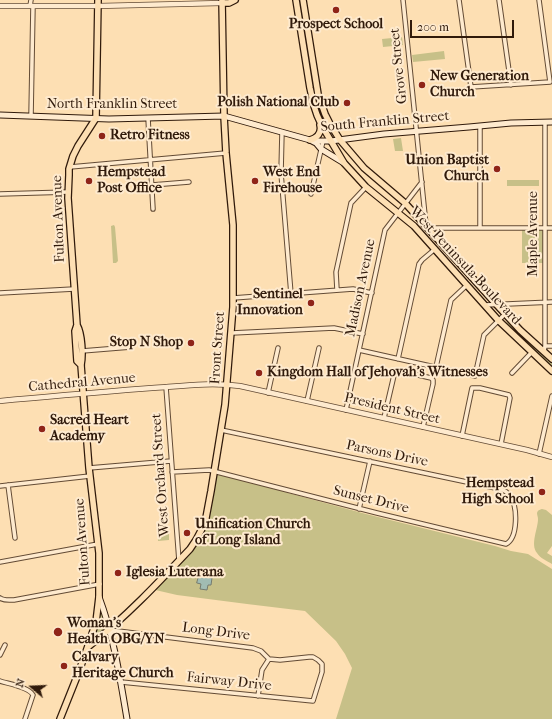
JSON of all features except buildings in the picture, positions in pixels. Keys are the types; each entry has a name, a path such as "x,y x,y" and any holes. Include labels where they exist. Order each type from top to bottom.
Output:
{"main road":[{"path":"223,1 229,3 235,0"},
{"path":"296,0 310,88 321,127 318,136 310,140"},
{"name":"West Peninsula Boulevard","path":"303,0 318,94 330,124 340,140 364,168 405,203 520,330 545,349 552,359"},
{"name":"Front Street","path":"88,646 110,630 128,613 190,549 206,520 221,430 232,333 233,225 224,116 223,1"},
{"path":"96,118 98,3"},
{"name":"North Franklin Street","path":"0,115 96,118 224,116"},
{"name":"West Peninsula Boulevard","path":"317,115 344,163 366,187 414,226 498,320 552,371"},
{"name":"South Franklin Street","path":"224,116 310,140 323,141 511,123 552,122"},
{"name":"Fulton Avenue","path":"81,366 77,361 75,331 77,325 68,175 78,146 96,118"},
{"path":"310,140 344,163"},
{"name":"Fulton Avenue","path":"60,719 96,622 100,584 98,544 89,468 83,393 81,366 82,351 80,330 77,325"},
{"path":"99,597 107,617 110,630 127,719"}],"street":[{"path":"31,0 31,116"},
{"name":"Grove Street","path":"403,0 427,227"},
{"path":"459,0 471,87 550,82 539,0"},
{"path":"499,0 511,85"},
{"path":"0,6 223,1"},
{"path":"148,118 153,208"},
{"name":"Maple Avenue","path":"545,122 545,349"},
{"path":"480,126 480,228"},
{"path":"282,132 282,173 291,294"},
{"path":"311,194 323,141"},
{"path":"70,167 226,153"},
{"path":"152,185 189,182"},
{"name":"Madison Avenue","path":"346,410 385,230 422,182"},
{"path":"337,290 336,272 351,203 366,187"},
{"path":"0,194 68,192"},
{"path":"427,227 552,228"},
{"path":"398,359 418,264 435,249"},
{"path":"436,367 452,300 467,285"},
{"path":"233,298 353,288 372,293"},
{"path":"0,293 74,289"},
{"path":"485,305 552,302"},
{"path":"359,350 475,376 484,335 505,314"},
{"path":"232,333 334,328 363,334"},
{"path":"545,349 552,346"},
{"path":"82,351 131,347"},
{"path":"268,393 278,348"},
{"path":"307,401 319,348"},
{"path":"512,373 532,352"},
{"path":"384,418 396,370 427,377 433,380 433,384 423,427"},
{"name":"Cathedral Avenue","path":"0,401 83,393 227,384"},
{"name":"President Street","path":"227,384 501,444 552,457"},
{"name":"West Orchard Street","path":"166,387 179,560"},
{"path":"462,436 472,388 480,388 509,395 510,401 501,444"},
{"path":"539,454 552,396"},
{"name":"Parsons Drive","path":"221,430 504,490 510,495 515,509 516,521 514,531"},
{"path":"89,468 171,461"},
{"path":"359,509 370,461"},
{"name":"Sunset Drive","path":"172,472 209,470 359,509 506,544 511,539 514,531"},
{"path":"0,486 90,476"},
{"path":"8,485 15,538"},
{"path":"0,562 98,544"},
{"path":"0,598 2,600 14,600 100,584"},
{"name":"Long Drive","path":"110,630 253,648 261,651 269,659"},
{"path":"0,656 5,646"},
{"name":"Fairway Drive","path":"121,682 313,701 320,680 322,668 320,662 316,658 309,657 280,660 269,659"},
{"path":"258,696 262,670 269,659"},
{"path":"0,681 31,692 32,695 25,719"}],"shaded area":[{"path":"402,37 403,45 383,47 382,39"},
{"path":"444,51 445,59 413,62 412,55"},
{"path":"401,138 403,151 395,151 393,139"},
{"path":"507,180 539,180 539,186 507,186"},
{"path":"114,225 118,261 116,263 113,263 111,226"},
{"path":"522,229 545,229 544,263 522,263"},
{"path":"508,322 552,362 552,367 506,323"},
{"path":"215,473 366,514 528,554 552,569 552,719 336,719 352,668 336,641 305,611 177,595 151,589 202,532"},
{"path":"542,509 546,510 552,515 552,546 547,553 552,556 552,564 538,555 534,545 538,523 537,513"},
{"path":"169,534 169,540 158,541 158,535"},
{"path":"100,606 108,628 93,640"}],"water":[{"path":"199,576 212,578 211,585 208,585 207,590 200,589 201,584 197,583"}],"place":[{"name":"Prospect School","path":"336,10"},
{"name":"New Generation Church","path":"422,85"},
{"name":"Polish National Club","path":"347,103"},
{"name":"Retro Fitness","path":"102,136"},
{"name":"Union Baptist Church","path":"497,169"},
{"name":"Hempstead Post Office","path":"89,181"},
{"name":"West End Firehouse","path":"255,181"},
{"name":"Sentinel Innovation","path":"311,303"},
{"name":"Stop N Shop","path":"191,343"},
{"name":"Kingdom Hall of Jehovah’s Witnesses","path":"259,373"},
{"name":"Sacred Heart Academy","path":"42,429"},
{"name":"Hempstead High School","path":"542,492"},
{"name":"Unification Church of Long Island","path":"187,533"},
{"name":"Iglesia Luterana","path":"118,573"},
{"name":"Woman’s Health OBG/YN","path":"58,632"},
{"name":"Calvary Heritage Church","path":"64,666"}]}
